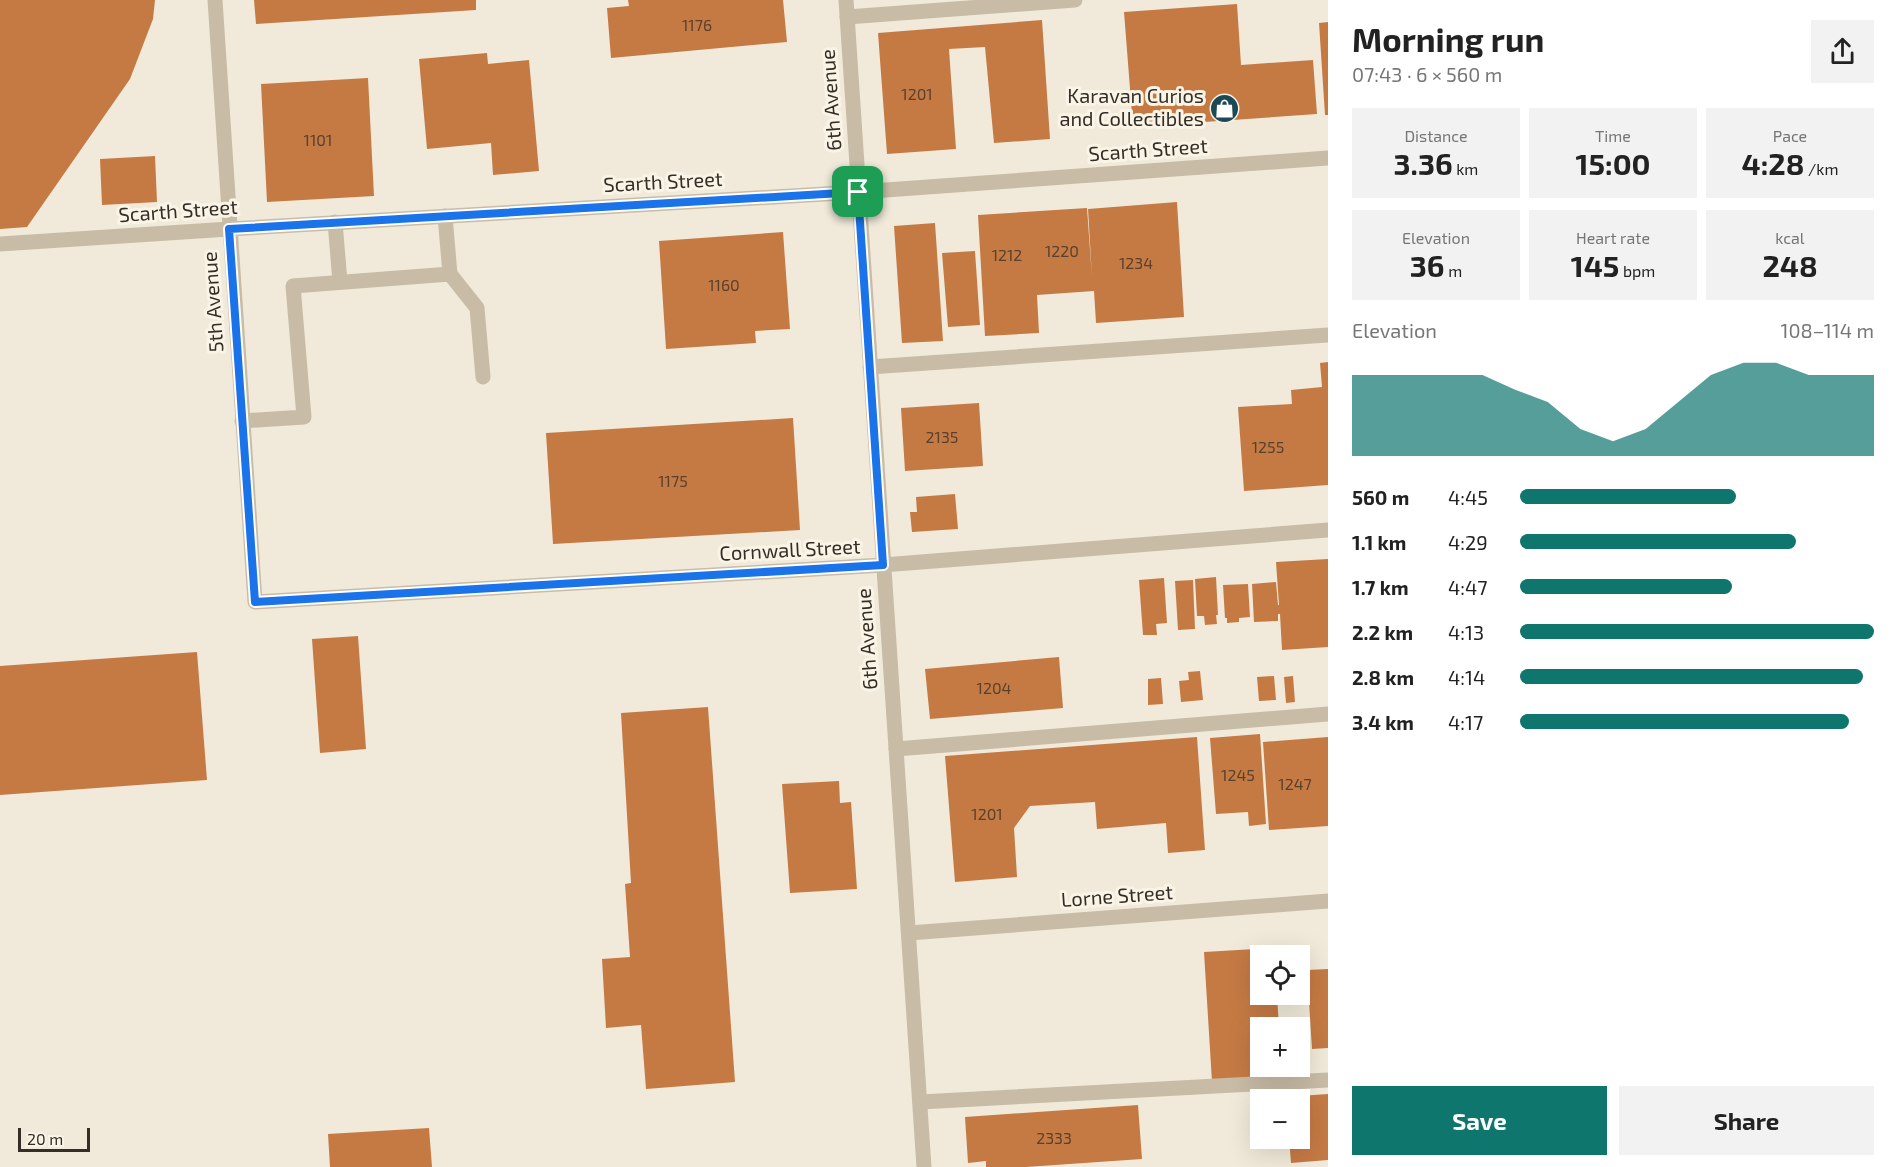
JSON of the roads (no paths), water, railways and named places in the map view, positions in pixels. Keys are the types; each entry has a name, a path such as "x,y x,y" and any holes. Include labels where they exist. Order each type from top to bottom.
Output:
{"street":[{"name":"5th Avenue","path":"215,0 255,602"},
{"name":"6th Avenue","path":"846,0 924,1167"},
{"path":"847,17 1075,0"},
{"name":"Scarth Street","path":"0,244 858,192 1328,158"},
{"path":"445,216 450,274 477,308 483,377"},
{"path":"335,222 340,282"},
{"path":"242,421 304,417 293,286 450,274"},
{"path":"870,367 1328,335"},
{"name":"Cornwall Street","path":"255,602 883,565 1328,530"},
{"path":"896,749 1328,714"},
{"name":"Lorne Street","path":"909,933 1328,901"},
{"path":"920,1102 1328,1080"}],"place":[{"name":"Karavan Curios and Collectibles","path":"1225,108"}]}
